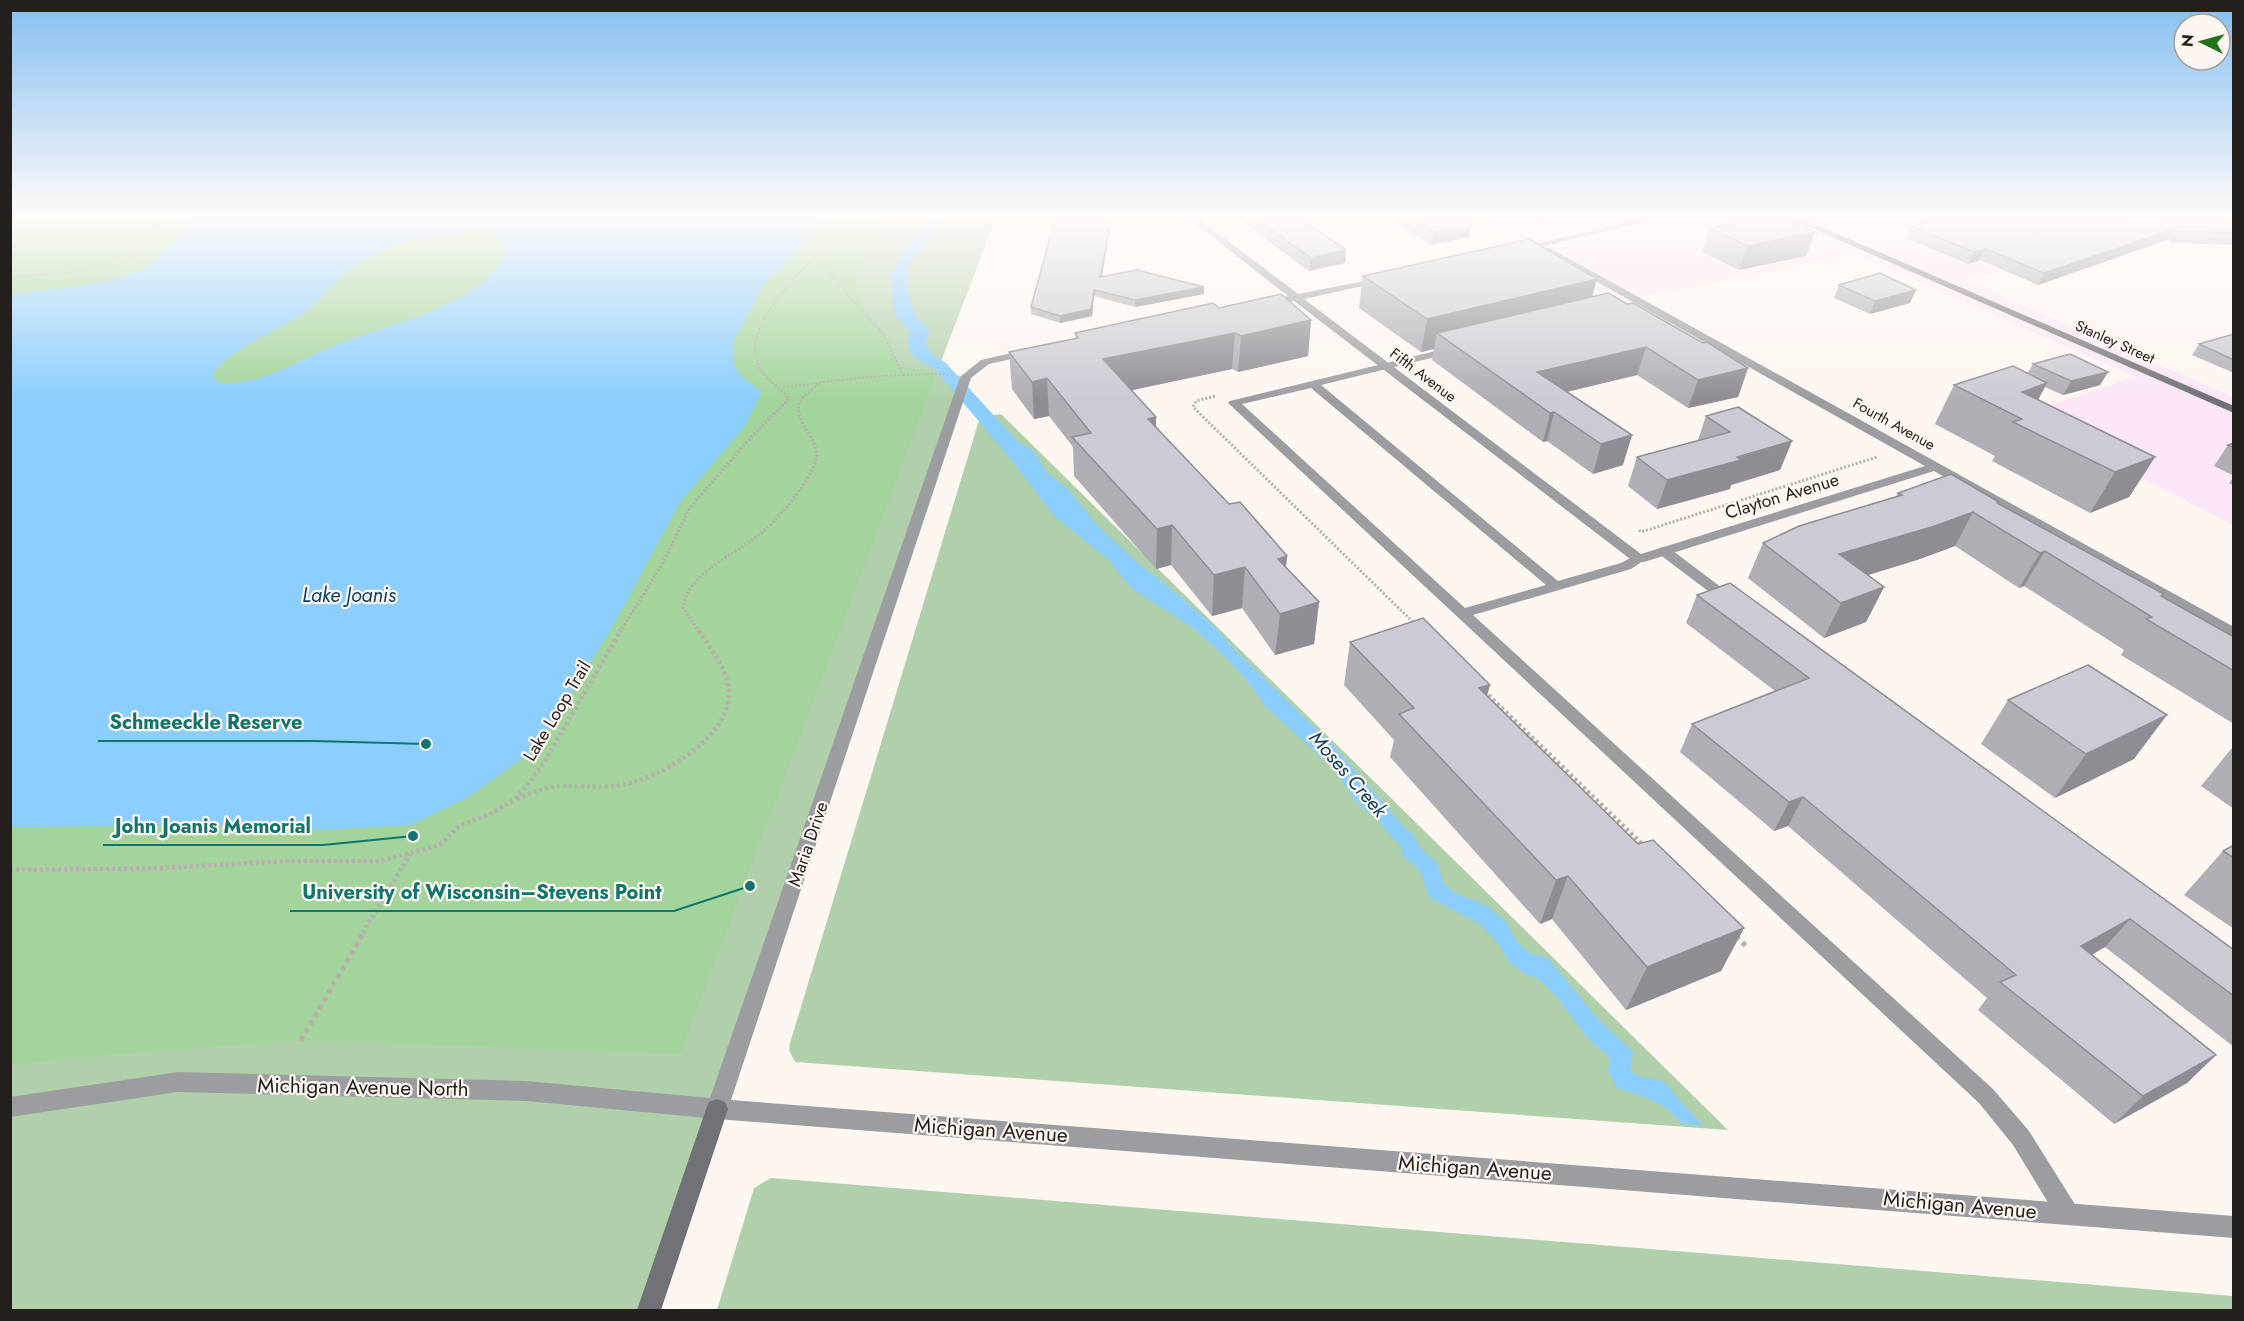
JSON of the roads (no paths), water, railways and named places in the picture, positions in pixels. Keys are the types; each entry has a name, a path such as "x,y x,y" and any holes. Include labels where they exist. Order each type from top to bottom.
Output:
{"street":[{"name":"Fifth Avenue","path":"1270,277 1639,559"},
{"path":"1254,307 1391,277"},
{"name":"Fourth Avenue","path":"1594,277 2234,633"},
{"name":"Stanley Street","path":"1928,277 2234,410"},
{"path":"1623,308 1642,304"},
{"path":"1465,347 1234,403 1986,1096 2020,1138 2068,1214"},
{"name":"Maria Drive","path":"649,1311 966,376 985,362 1035,351"},
{"path":"1313,384 1556,586"},
{"name":"Clayton Avenue","path":"1462,613 1626,566 1639,559 1936,466"},
{"path":"1664,552 1743,610"},
{"name":"Michigan Avenue North","path":"10,1107 178,1082 526,1091 717,1109"},
{"name":"Michigan Avenue","path":"717,1109 2234,1227"}],"water":[{"name":"Lake Joanis","path":"123,277 342,277 304,313 244,347 212,374 219,383 236,383 266,376 338,344 435,310 470,291 488,277 772,277 763,286 734,340 733,361 741,376 762,392 745,426 680,502 613,626 537,748 467,798 411,825 323,830 217,825 11,827 11,295 107,282"},
{"name":"Moses Creek","path":"890,277 907,277 908,294 916,316 930,331 925,343 932,354 946,363 1018,442 1034,451 1046,472 1069,490 1095,523 1141,566 1214,626 1236,651 1334,746 1404,827 1415,836 1419,847 1437,863 1443,882 1453,892 1487,906 1506,922 1518,943 1531,954 1548,958 1598,1019 1633,1052 1630,1071 1638,1076 1663,1081 1703,1126 1681,1124 1669,1110 1661,1105 1617,1088 1608,1071 1610,1058 1588,1039 1556,996 1539,979 1527,975 1509,962 1498,943 1480,924 1430,898 1419,870 1403,857 1402,848 1376,819 1356,802 1335,770 1266,707 1245,678 1225,657 1193,628 1131,588 1108,559 1055,517 1013,462 935,369 910,353 908,340 910,331 895,315"}],"place":[{"name":"Schmeeckle Reserve","path":"426,744"},
{"name":"John Joanis Memorial","path":"413,836"},
{"name":"University of Wisconsin–Stevens Point","path":"750,886"}]}
